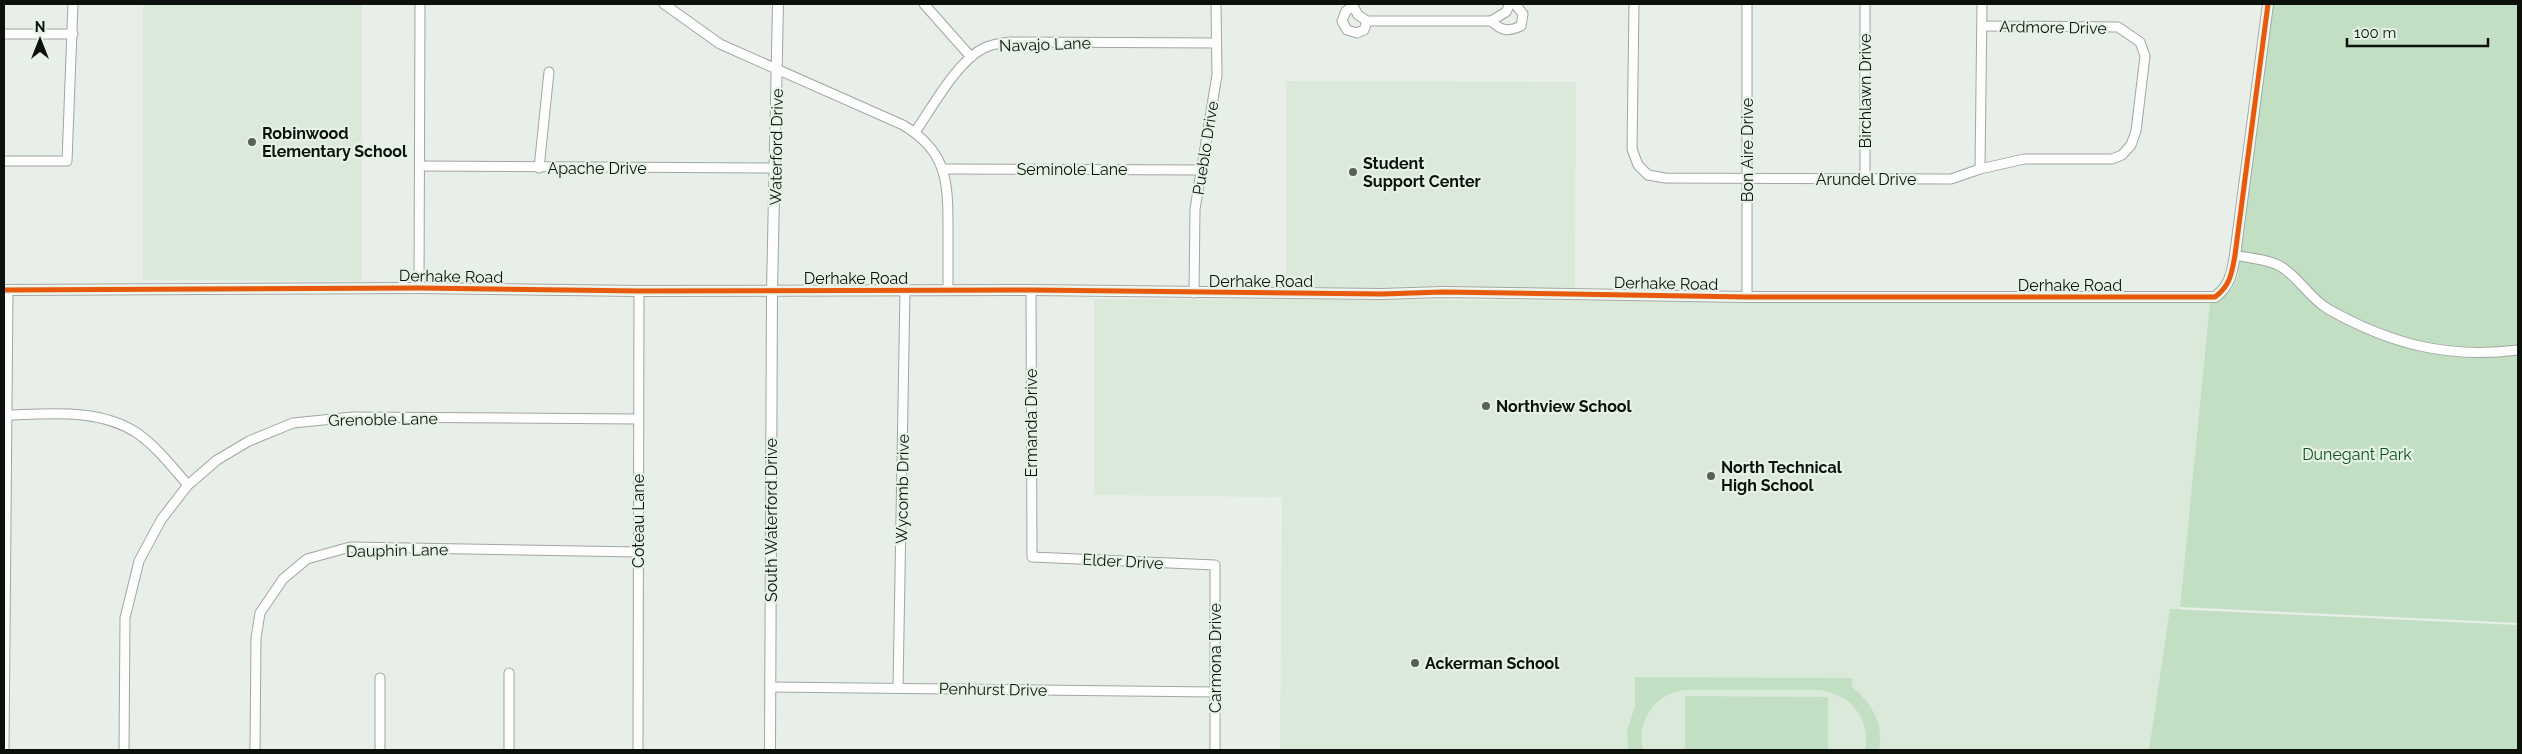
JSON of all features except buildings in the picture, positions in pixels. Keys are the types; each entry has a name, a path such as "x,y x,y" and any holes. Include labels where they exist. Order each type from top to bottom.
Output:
{"street":[{"path":"4,161 66,161 73,4"},
{"path":"419,288 420,4"},
{"path":"664,4 720,44 915,132 927,142 944,169 948,190 948,290"},
{"name":"Waterford Drive","path":"772,290 778,4"},
{"path":"924,4 971,57"},
{"name":"Pueblo Drive","path":"1194,293 1195,210 1217,74 1216,4"},
{"path":"1491,21 1500,29 1511,31 1521,26 1523,14 1515,4"},
{"name":"Arundel Drive","path":"1634,4 1632,149 1638,165 1648,175 1665,178 1747,180 1951,179 1980,169 2024,159 2112,159"},
{"name":"Bon Aire Drive","path":"1747,4 1748,297"},
{"name":"Birchlawn Drive","path":"1865,4 1865,179"},
{"path":"1980,169 1982,4"},
{"name":"Derhake Road","path":"6,290 419,288 639,291 1031,290 1382,294 1443,292 1748,297 2211,297 2225,290 2230,280 2236,255 2268,4"},
{"path":"1367,21 1364,30 1357,33 1347,30 1342,21 1346,11 1352,5 1358,15 1367,21 1491,21 1508,8"},
{"name":"Ardmore Drive","path":"1982,26 2118,28 2130,33 2140,42 2145,56 2136,131 2127,150 2122,155 2112,159"},
{"path":"4,34 73,34"},
{"name":"Navajo Lane","path":"915,132 962,65 983,48 1010,42 1216,44"},
{"path":"539,168 549,72"},
{"name":"Apache Drive","path":"420,166 775,168"},
{"name":"Seminole Lane","path":"944,169 1200,170"},
{"path":"2236,255 2263,258 2281,266 2317,302 2328,309 2396,340 2436,350 2478,355 2518,350"},
{"path":"4,750 6,290"},
{"name":"South Waterford Drive","path":"770,750 772,290"},
{"name":"Wycomb Drive","path":"898,688 905,290"},
{"name":"Ermanda Drive","path":"1031,290 1032,556"},
{"name":"Coteau Lane","path":"638,750 639,291"},
{"path":"6,414 72,414 117,423 137,434 154,448 188,485"},
{"name":"Grenoble Lane","path":"124,750 125,618 139,561 149,539 188,485 217,460 250,441 293,424 353,417 638,419"},
{"name":"Dauphin Lane","path":"255,750 256,638 260,613 283,579 307,559 350,547 638,552"},
{"name":"Elder Drive","path":"1032,556 1215,565"},
{"name":"Carmona Drive","path":"1215,565 1216,750"},
{"path":"509,673 509,750"},
{"path":"380,678 380,750"},
{"name":"Penhurst Drive","path":"770,687 1215,692"}],"shaded area":[{"name":"Robinwood Elementary School","path":"143,4 362,4 362,281 143,280"},
{"path":"1286,81 1576,82 1575,289 1286,288"},
{"path":"2226,297 2210,302 2180,607 2159,750 1280,750 1282,497 1094,495 1094,299 2195,303"}],"green space":[{"name":"Dunegant Park","path":"2273,4 2518,4 2518,623 2180,607 2210,302 2225,296 2233,286 2238,275"},
{"path":"2170,609 2518,625 2518,750 2149,750"},
{"path":"1635,677 1852,678 1852,687 1871,707 1878,723 1880,731 1879,750 1865,750 1865,728 1862,718 1849,703 1830,692 1819,690 1685,690 1674,692 1665,697 1650,710 1642,729 1643,750 1628,750 1627,731 1635,706"},
{"path":"1685,696 1828,697 1828,750 1685,750"}],"cycle path":[{"path":"4,290 419,288 639,291 1031,290 1382,294 1443,292 1747,297 2215,297 2227,284 2234,262 2268,4"}],"place":[{"name":"Robinwood Elementary School","path":"252,142"},
{"name":"Student Support Center","path":"1353,172"},
{"name":"Northview School","path":"1486,406"},
{"name":"North Technical High School","path":"1711,476"},
{"name":"Ackerman School","path":"1415,663"}]}
